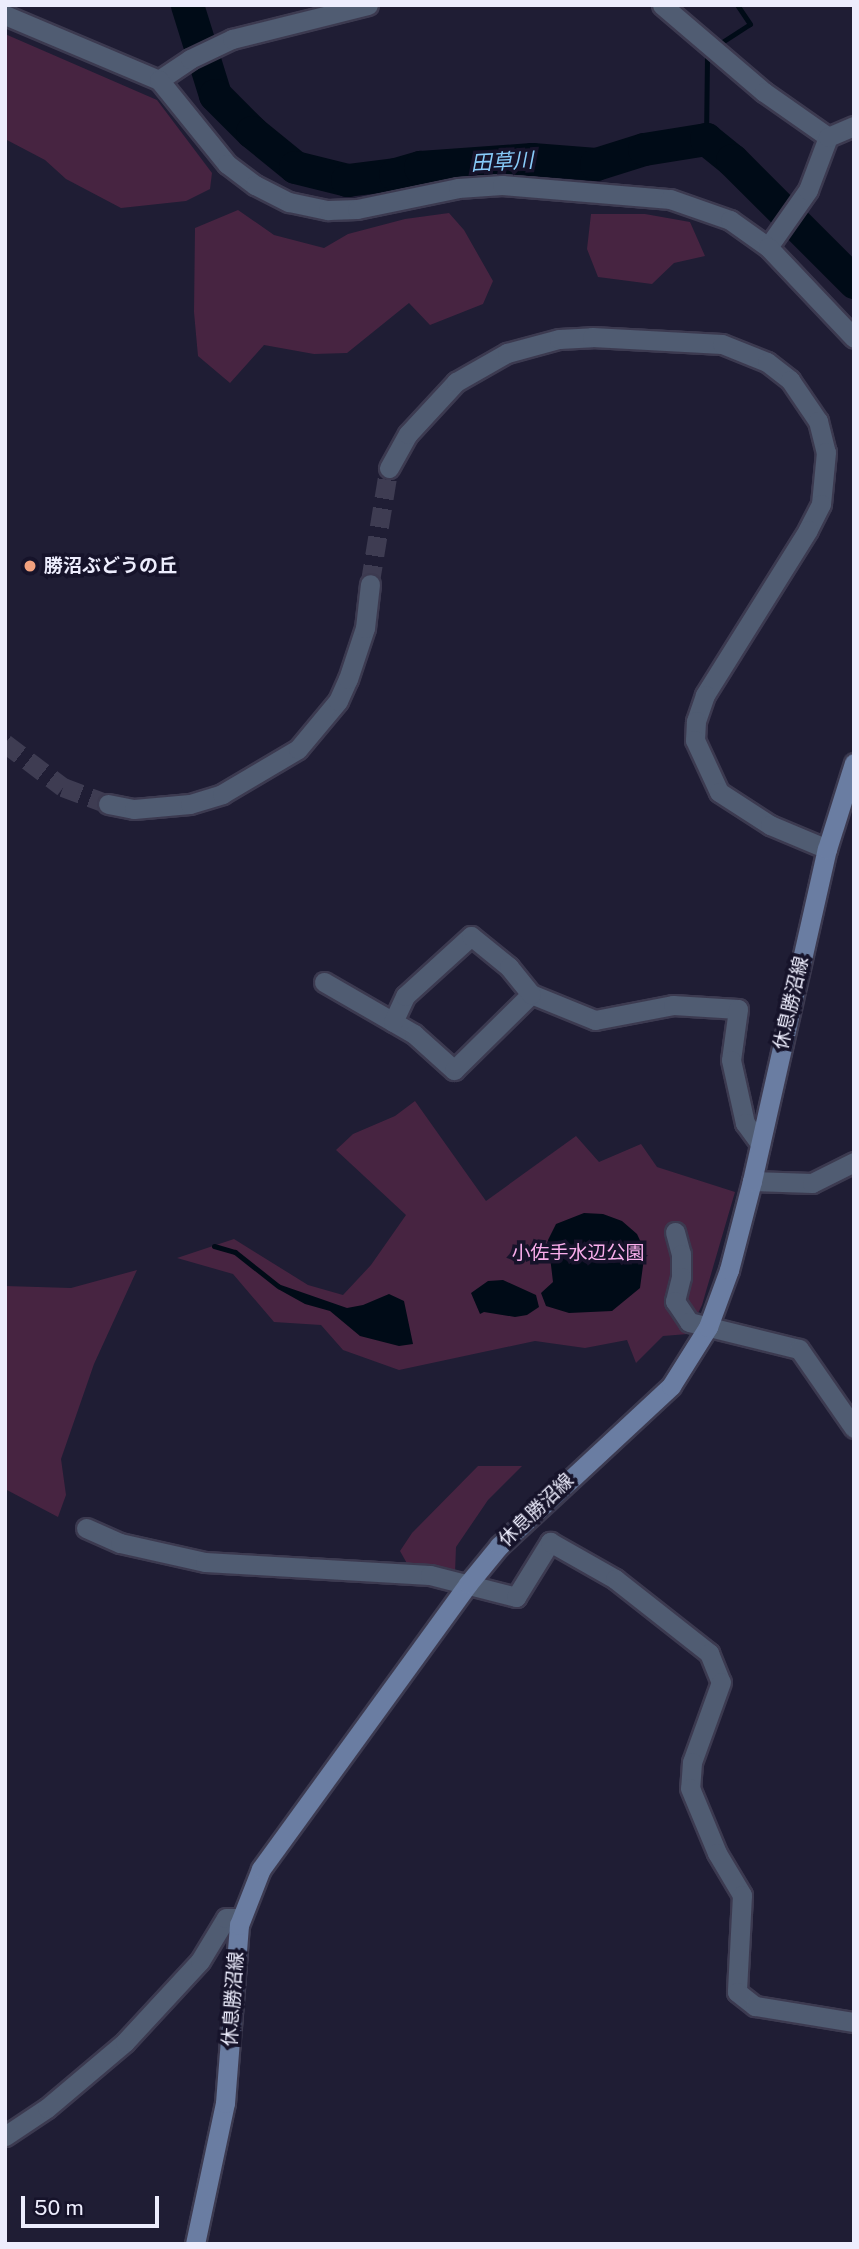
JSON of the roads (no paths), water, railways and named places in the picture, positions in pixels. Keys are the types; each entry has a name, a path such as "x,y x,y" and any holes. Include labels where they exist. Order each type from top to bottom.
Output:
{"main road":[{"name":"休息勝沼線","path":"195,2244 225,2103 240,1918 261,1869 468,1584 499,1546 671,1386 708,1326 729,1270 752,1181 827,849 854,763"}],"street":[{"path":"159,80 190,59 232,38 368,5"},
{"path":"663,5 764,92 828,136"},
{"path":"5,15 159,80 227,164 255,185 289,202 328,210 357,209 458,188 502,185 619,194 692,204 730,220 768,247 854,338"},
{"path":"768,247 808,190 828,136 854,126"},
{"path":"389,467 408,434 456,382 507,353 559,340 592,337 722,344 767,362 790,380 818,421 826,452 821,504 808,530 705,695 696,721 695,740 699,754 719,792 770,825 827,849"},
{"path":"108,804 134,809 190,804 222,794 298,749 338,701 348,679 365,628 370,584"},
{"path":"393,1022 405,996 471,936 509,967 531,994 595,1020 673,1005 738,1009 731,1060 745,1123 760,1144"},
{"path":"324,982 414,1034 454,1070 531,994"},
{"path":"752,1181 812,1183 854,1162"},
{"path":"675,1232 681,1255 681,1277 675,1301 689,1322 799,1349 854,1428"},
{"path":"86,1528 120,1543 205,1562 430,1575 516,1597 550,1542 615,1579 709,1653 721,1682 692,1762 690,1788 717,1853 742,1895 737,1992 755,2006 854,2022"},
{"path":"5,2136 47,2108 125,2042 200,1961 226,1918 240,1918"}],"waterway":[{"name":"田草川","path":"187,5 215,95 252,132 295,167 347,180 395,174 420,167 532,159 596,164 644,149 706,139 732,160 854,282"},
{"path":"716,46 750,24 737,5"},
{"path":"706,139 707,52"},
{"path":"214,1246 235,1252 278,1286"}],"tunnel":[{"path":"370,584 389,468"},
{"path":"5,743 63,787 108,804"}],"place":[{"name":"勝沼ぶどうの丘","path":"30,566"}],"park label":[{"name":"小佐手水辺公園","path":"578,1253"}]}
